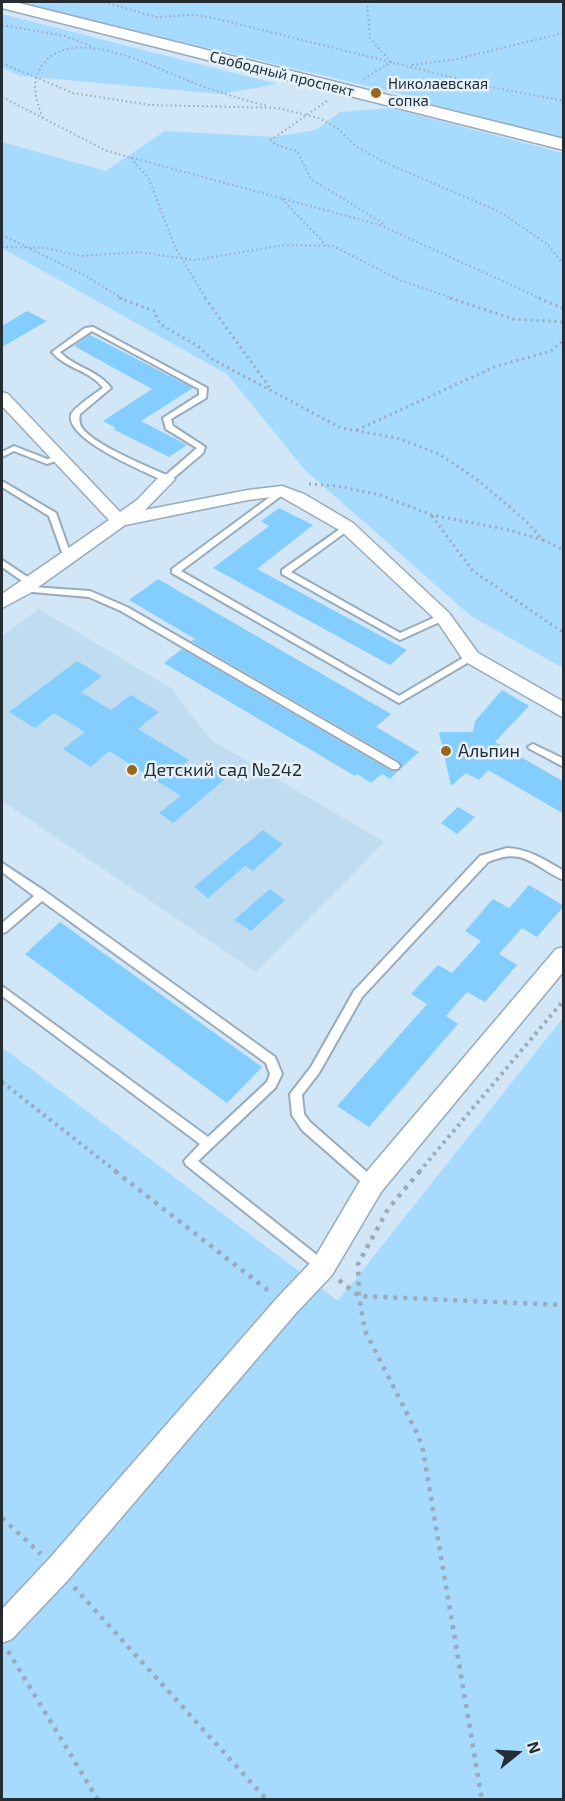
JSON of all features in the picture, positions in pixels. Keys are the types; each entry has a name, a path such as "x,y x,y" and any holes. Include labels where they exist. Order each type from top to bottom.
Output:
{"main road":[{"name":"Свободный проспект","path":"2,3 564,145"}],"street":[{"path":"2,397 120,521"},
{"path":"2,602 28,587 143,504 167,479"},
{"path":"120,521 248,495 282,491 347,527 443,617 471,657 564,711"},
{"path":"2,1629 58,1570 286,1305 323,1267 372,1184 564,955"}],"lane":[{"path":"93,329 203,388 203,396 167,418 169,427 201,447 200,452 167,479 93,440 80,430 74,418 76,413 107,388 102,381 63,360 56,351 58,349 93,329"},
{"path":"2,455 14,448 47,462 60,458"},
{"path":"2,484 53,516 68,558"},
{"path":"282,491 176,571 399,700 471,657"},
{"path":"347,527 285,572 400,637 443,617"},
{"path":"2,563 28,587 90,594 124,609 395,766"},
{"path":"533,747 564,764"},
{"path":"372,1184 306,1126 298,1115 296,1094 315,1070 357,994 484,859 507,850 523,852 564,876"},
{"path":"2,867 271,1060 276,1074 270,1085 190,1161 323,1267"},
{"path":"2,928 42,895"},
{"path":"2,990 208,1144"}],"path":[{"path":"104,2 156,16 194,15 214,18 491,87 564,101"},
{"path":"367,2 370,38 392,62"},
{"path":"2,25 65,36 243,101 319,118 337,128 357,147 384,162 500,212 547,244 564,265"},
{"path":"408,66 457,59 564,33"},
{"path":"43,118 33,85 34,76 41,63 52,52 74,47 94,48"},
{"path":"392,62 343,90 271,140 276,145 297,151 311,179 398,233"},
{"path":"2,63 73,93 150,105 278,108"},
{"path":"2,97 107,151 380,225 564,309"},
{"path":"129,157 144,168 180,258 212,308 273,391"},
{"path":"281,198 327,246"},
{"path":"2,235 84,275 120,297 154,311 160,324 169,332 198,346 212,359 341,428 397,438 439,454 479,481 526,521 543,540"},
{"path":"2,247 45,248 82,256 138,252 195,260 285,245 333,246 402,281 513,319 564,322"},
{"path":"356,430 494,367 551,351 564,340"},
{"path":"282,491 294,486 318,484 338,486 380,495 432,515 509,530 543,540 564,550"},
{"path":"432,515 473,571 564,633"},
{"path":"482,1800 423,1450 418,1435 365,1331 359,1296 358,1264 388,1209 564,1000"},
{"path":"2,1082 286,1305"},
{"path":"323,1267 359,1296 564,1305"},
{"path":"2,1518 58,1570 267,1800"},
{"path":"2,1640 98,1800"}],"shaded area":[{"path":"15,2 563,2 563,138 412,100 418,98"},
{"path":"2,14 277,84 221,94 22,76 2,68"},
{"path":"390,108 563,153 563,668 471,616 305,470 227,374 2,248 2,142 106,171 165,131 274,137 316,130 340,112"},
{"name":"Детский сад №242","path":"39,609 171,688 211,740 384,842 256,972 2,801 2,636"},
{"path":"563,1018 563,1799 2,1799 2,1047 338,1301"}],"building":[{"path":"27,311 47,321 2,347 2,326"},
{"path":"90,335 193,388 141,421 187,445 169,457 113,429 116,428 103,421 152,389 74,346"},
{"path":"279,508 313,525 257,569 407,650 390,665 213,568 269,526 261,521"},
{"path":"158,579 391,714 376,727 419,752 401,768 399,761 191,641 195,639 129,600"},
{"path":"182,649 391,771 398,771 390,779 382,774 371,783 357,774 355,776 164,663"},
{"path":"77,661 102,676 81,692 111,710 131,695 159,712 138,729 189,760 181,767 202,780 215,769 224,780 173,823 159,813 181,796 109,751 91,767 63,749 85,732 54,713 35,728 9,712"},
{"path":"502,690 529,706 495,742 564,782 564,814 488,770 479,780 466,773 451,786 439,732 473,732 475,721"},
{"path":"458,807 475,817 457,834 441,823"},
{"path":"263,830 283,844 253,871 245,866 208,898 194,887"},
{"path":"529,885 564,906 537,937 522,928 499,954 517,965 485,1002 467,992 446,1016 458,1024 369,1127 337,1106 427,1004 411,994 438,965 452,973 481,941 465,931 493,899 509,908"},
{"path":"270,889 285,900 251,931 234,920"},
{"path":"60,922 262,1067 227,1103 25,954"}],"place":[{"name":"Николаевская сопка","path":"376,93"},
{"name":"Альпин","path":"446,751"},
{"name":"Детский сад №242","path":"132,770"}]}
